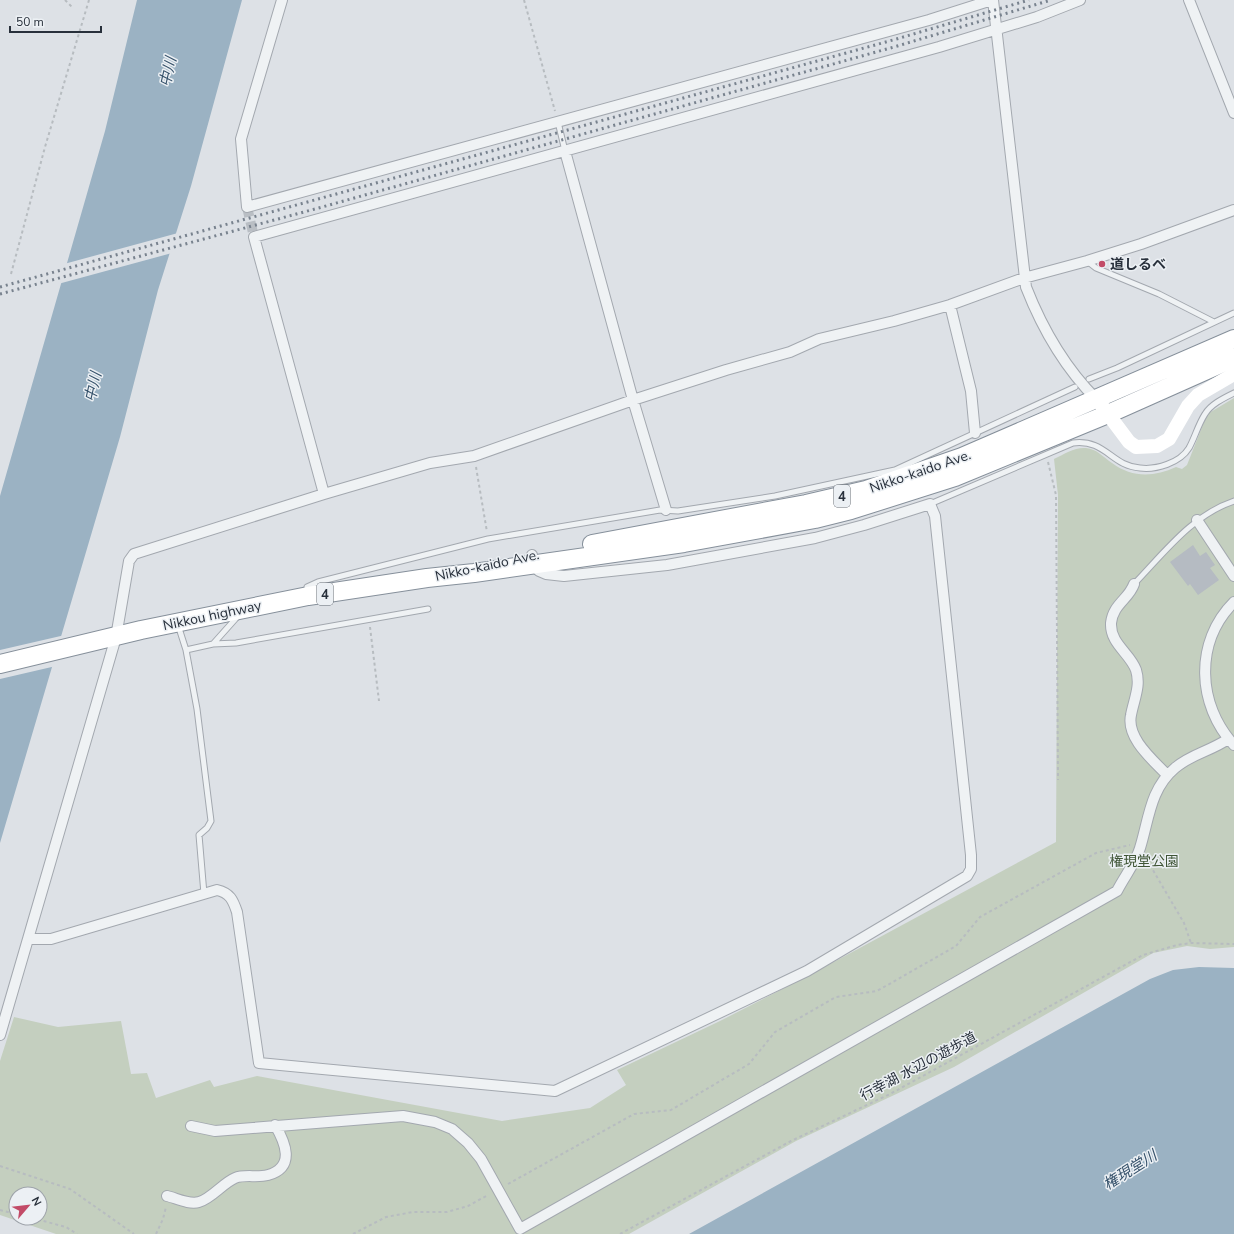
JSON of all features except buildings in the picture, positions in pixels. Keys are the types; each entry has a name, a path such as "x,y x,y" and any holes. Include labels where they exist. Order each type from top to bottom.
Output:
{"highway":[{"name":"Nikko-kaido Ave.","path":"427,578 532,560 806,504 866,490 896,475 962,457 1097,400 1234,339"},
{"name":"Nikko-kaido Ave.","path":"532,560 684,542 815,519 851,510 955,477 1108,414 1234,358"},
{"name":"Nikkou highway","path":"0,664 177,622 246,608 308,596 427,578"}],"street":[{"path":"282,0 241,139 247,207 929,20 992,0 1024,278 1036,313 1051,341 1088,391 1097,400 1129,442 1136,447 1157,446 1169,439 1188,406 1198,395 1234,374"},
{"path":"324,494 254,237 996,31 1038,17 1080,0"},
{"path":"1188,0 1234,113"},
{"path":"565,151 633,400 666,510"},
{"path":"0,1035 116,637 129,561 134,554 324,494 430,463 474,456 633,400 726,370 790,352 819,339 894,321 950,305 1024,278 1087,261 1234,210"},
{"path":"950,305 971,392 975,433"},
{"path":"28,939 51,939 217,890 226,892 233,899 237,912 259,1063 555,1091 807,971 967,876 971,869 935,516 930,504 815,538 666,564 564,576 539,572 532,560"},
{"path":"1197,520 1234,576"},
{"path":"1134,584 1133,589 1117,606 1113,614 1112,631 1121,650 1131,660 1137,674 1138,693 1131,716 1132,730 1145,751 1167,775"},
{"path":"191,1126 215,1131 275,1125 403,1116 435,1122 452,1129 468,1143 481,1159 520,1229 1117,891 1140,849 1153,798 1167,775 1190,757 1231,742 1221,729 1210,706 1205,684 1205,663 1213,633 1223,615 1234,602"},
{"path":"167,1196 190,1202 199,1202 235,1178 267,1175 277,1170 283,1164 286,1156 285,1145 275,1125"}],"lane":[{"path":"558,122 565,151"},
{"path":"1087,261 1096,268 1159,294 1214,322"},
{"path":"1089,379 1117,368 1234,313"},
{"path":"308,596 307,587 318,582 488,539 666,510 678,511 775,496 896,475 975,433 1075,387"},
{"path":"930,504 1073,443 1089,443 1100,447 1121,463 1131,467 1155,468 1182,455 1188,448 1205,414 1217,402 1234,393"},
{"path":"1134,584 1181,534 1197,520 1215,509 1234,501"},
{"path":"213,644 246,608"},
{"path":"186,650 213,644 236,643 428,609"},
{"path":"177,622 186,650 197,709 211,821 207,828 199,835 204,894"}],"path":[{"path":"65,0 72,7"},
{"path":"11,274 45,147 89,0"},
{"path":"524,0 558,122"},
{"path":"1046,454 1056,495 1058,780"},
{"path":"474,456 488,539"},
{"path":"370,619 379,701"},
{"path":"353,1234 386,1217 399,1213 433,1213 468,1206 634,1114 671,1110 749,1064 775,1032 836,997 877,991 956,946 980,917 1096,853 1134,844 1140,849 1184,923 1192,943"},
{"name":"行幸湖 水辺の遊歩道","path":"620,1234 790,1141 890,1094 1143,955 1177,945 1192,943 1234,944"},
{"path":"0,1166 26,1176 70,1189 134,1234"},
{"path":"156,1234 163,1220 167,1196"},
{"path":"48,1222 66,1227 77,1234"}],"green space":[{"name":"権現堂公園","path":"1234,398 1234,947 1210,949 1187,946 1153,953 954,1067 796,1141 629,1234 56,1234 32,1226 48,1226 48,1186 8,1186 8,1218 0,1215 0,1061 14,1017 58,1027 121,1021 131,1074 147,1073 156,1098 210,1080 214,1087 257,1076 502,1121 590,1108 626,1085 617,1070 720,1021 806,977 1056,842 1058,495 1054,459 1074,450 1086,448 1097,452 1120,468 1135,473 1160,473 1176,467 1182,469 1187,465 1209,413"}],"water":[{"name":"中川","path":"137,0 242,0 191,186 158,290 120,437 0,843 0,496 105,131"},
{"name":"権現堂川","path":"1199,967 1234,968 1234,1234 689,1234 1150,979 1173,970"}],"pier":[{"path":"178,233 172,253 58,284 64,264"},
{"path":"65,635 56,666 0,679 0,650"}],"tunnel":[{"path":"247,207 254,237"}],"railway":[{"path":"0,287 893,40 1029,0"},
{"path":"0,294 315,209 894,47 1051,0"}],"place":[{"name":"道しるべ","path":"1102,264"}]}
